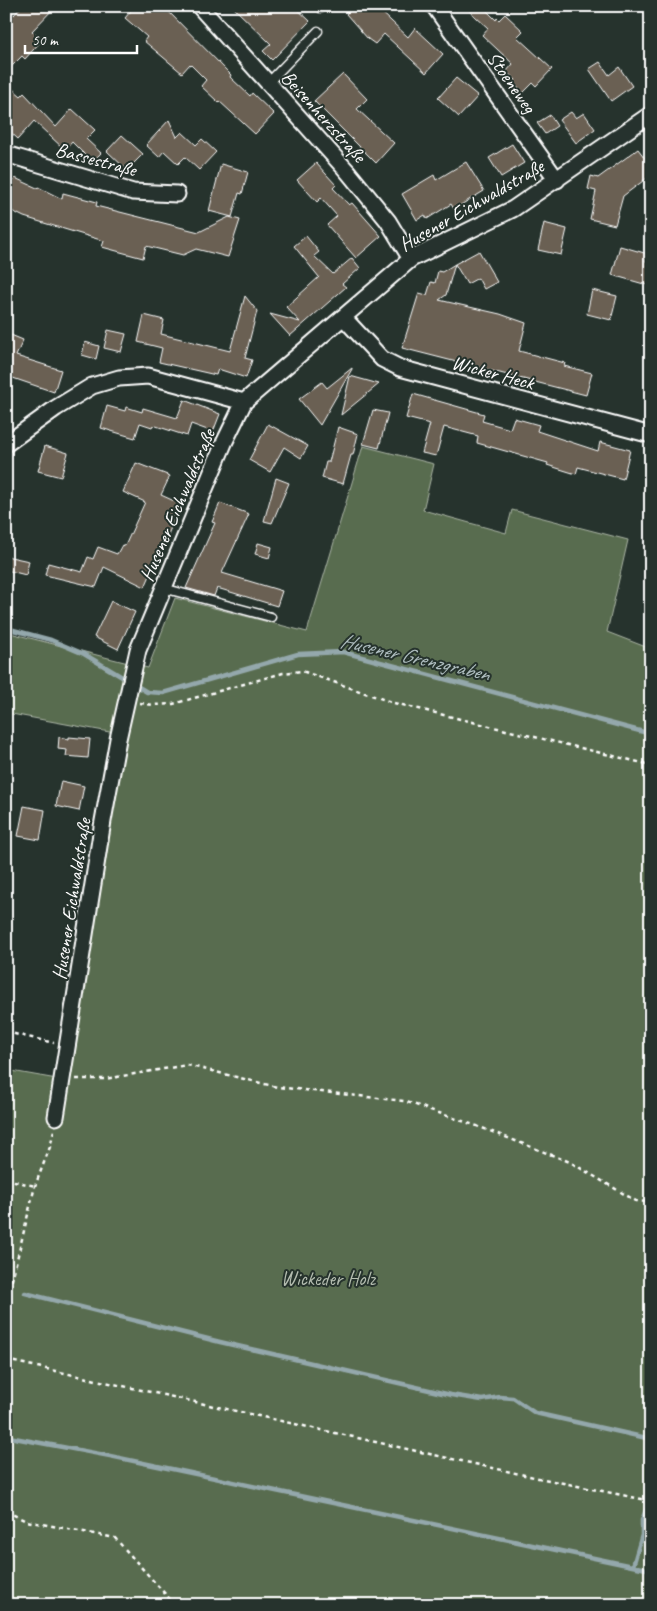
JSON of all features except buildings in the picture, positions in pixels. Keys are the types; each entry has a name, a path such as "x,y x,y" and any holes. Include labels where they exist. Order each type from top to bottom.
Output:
{"street":[{"name":"Beisenherzstraße","path":"199,6 348,172 388,221 412,259"},
{"name":"Stoeneweg","path":"434,6 557,180"},
{"name":"Husener Eichwaldstraße","path":"56,1116 103,821 138,650 224,443 244,402 412,259 513,209 651,114"},
{"name":"Bassestraße","path":"6,154 133,192 177,194"},
{"name":"Wicker Heck","path":"343,317 382,358 400,368 651,435"},
{"path":"6,444 56,408 92,386 120,378 148,376 244,402"}],"lane":[{"path":"268,83 318,31"},
{"path":"163,588 271,616"}],"path":[{"path":"127,697 153,705 173,704 284,672 302,671 394,703 651,765"},
{"path":"6,1032 68,1047"},
{"path":"63,1080 105,1078 187,1065 277,1087 404,1101 477,1126 570,1162 636,1201 651,1202"},
{"path":"6,1304 35,1186 50,1147 56,1116"},
{"path":"6,1179 35,1186"},
{"path":"6,1360 529,1476 651,1501"},
{"path":"6,1512 26,1521 115,1538 175,1605"}],"green space":[{"name":"Wickeder Holz","path":"363,446 434,464 423,510 506,533 512,510 628,540 607,632 651,649 651,1605 6,1605 6,1070 68,1081 102,861 126,735 6,713 6,632 148,668 175,598 307,632"}],"waterway":[{"name":"Husener Grenzgraben","path":"6,628 51,640 84,654 147,692 163,693 298,654 343,652 651,734"},
{"path":"25,1293 220,1342 451,1395 482,1400 500,1397 513,1398 535,1413 651,1439"},
{"path":"9,1437 110,1456 651,1570"},
{"path":"633,1566 642,1535 642,1520 646,1510"}]}
